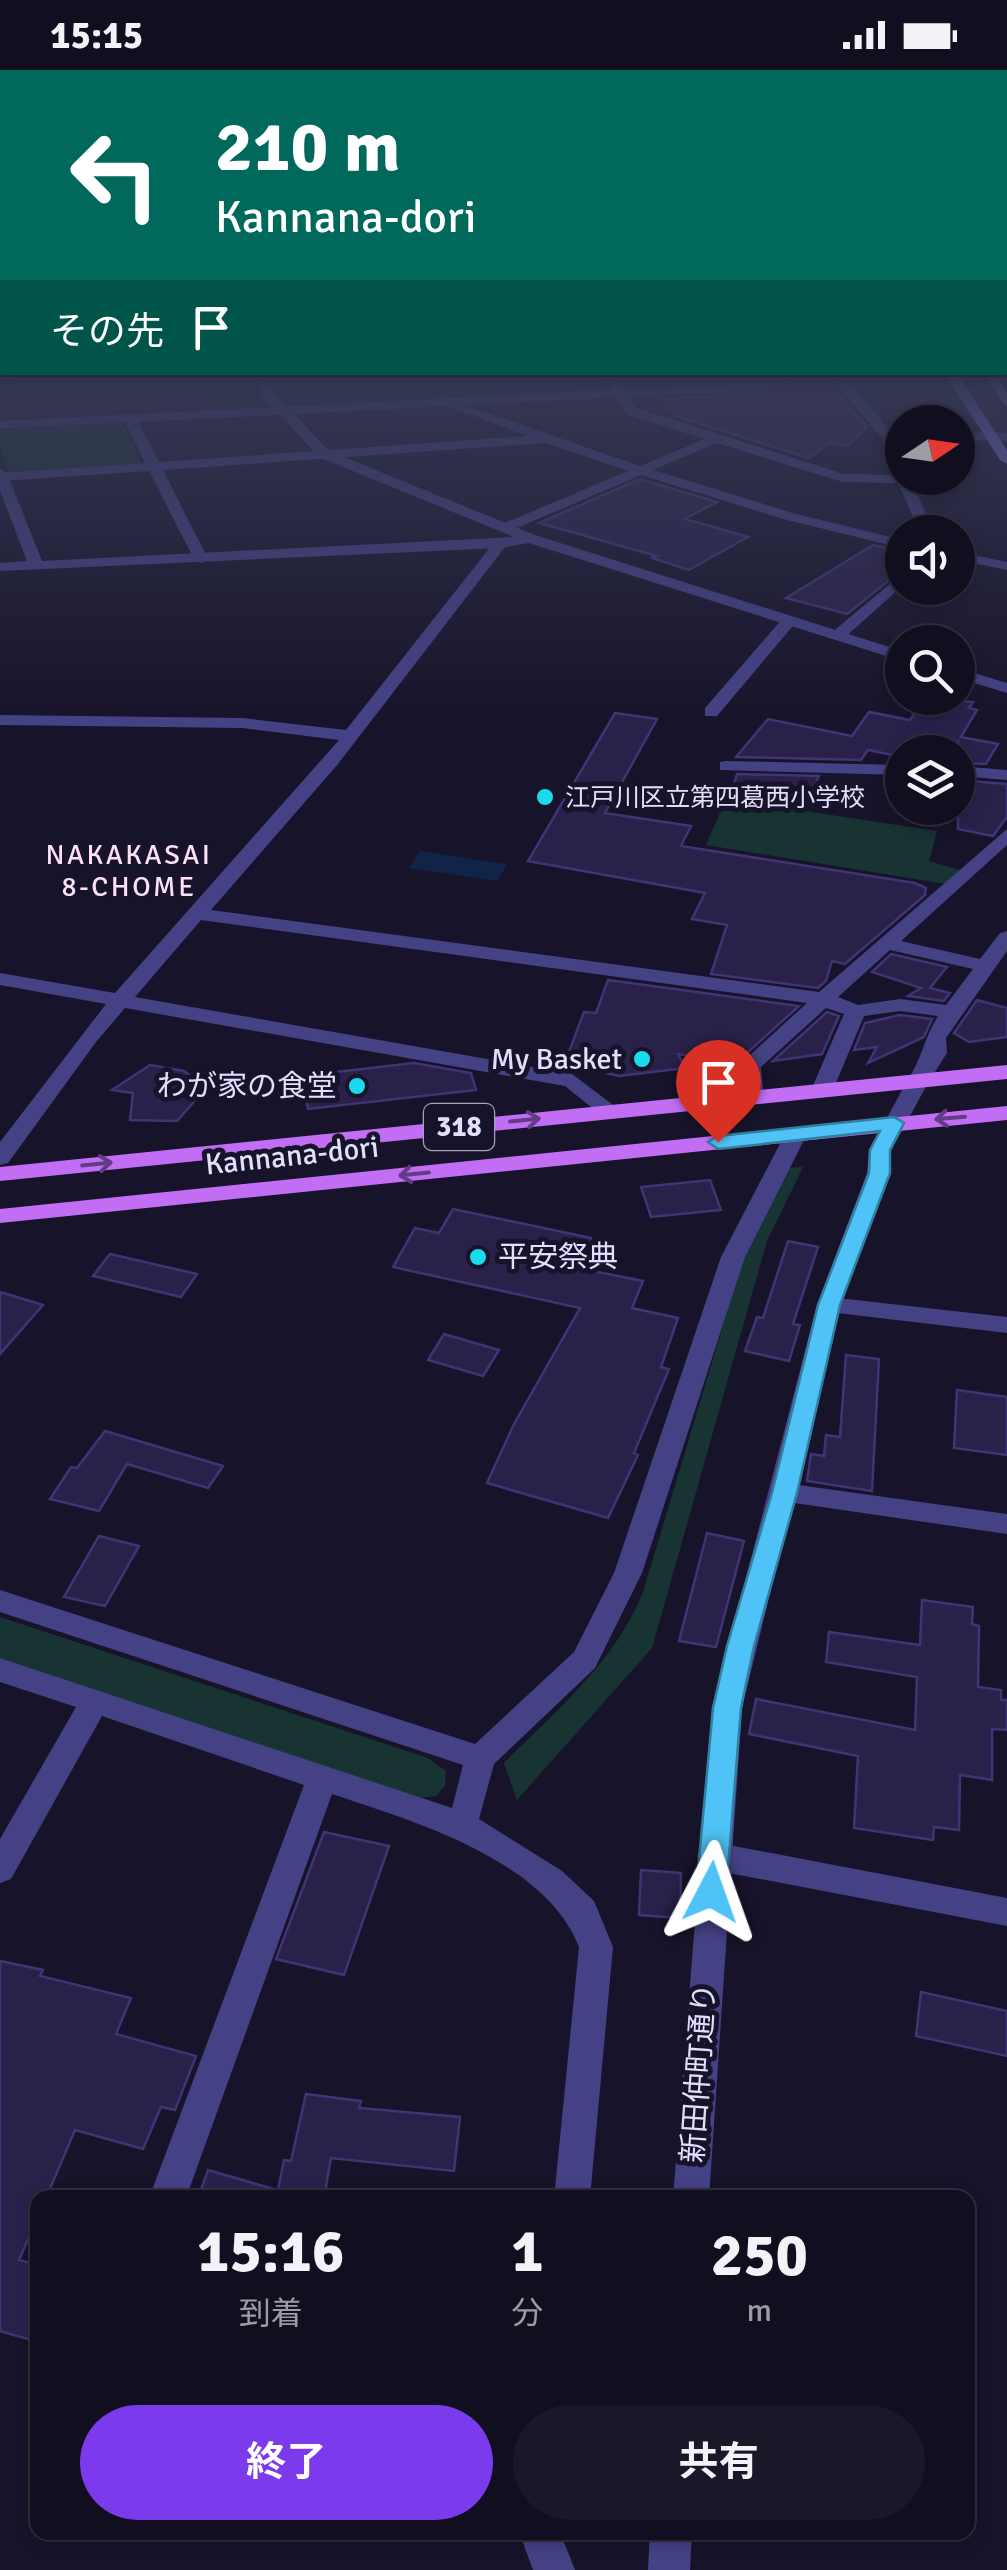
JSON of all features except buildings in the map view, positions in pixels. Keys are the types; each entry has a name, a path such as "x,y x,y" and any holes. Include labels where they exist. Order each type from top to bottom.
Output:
{"main road":[{"name":"Kannana-dori","path":"0,1174 1007,1072"},
{"name":"Kannana-dori","path":"0,1216 1007,1112"}],"street":[{"path":"4,487 36,565"},
{"path":"165,487 201,558"},
{"path":"395,487 502,536"},
{"path":"0,1158 88,1037 351,736 502,536 605,487"},
{"path":"690,487 822,526 885,540"},
{"path":"0,566 201,558 502,536 530,538 885,651"},
{"path":"975,559 1007,566"},
{"path":"836,636 885,594"},
{"path":"711,712 789,622"},
{"path":"975,678 1007,688"},
{"path":"0,720 242,723 351,736"},
{"path":"726,766 885,770"},
{"path":"975,772 1007,775"},
{"path":"753,1097 748,1072 751,1064 1007,835"},
{"path":"199,914 822,998 856,1011 900,1005 951,1012"},
{"name":"新田仲町通り","path":"692,2190 713,1856 727,1708 829,1305 879,1173 880,1150 936,1053 935,1038 1007,936"},
{"path":"889,944 985,966"},
{"path":"0,979 572,1081 610,1112"},
{"path":"822,1090 856,1011"},
{"path":"460,1824 473,1795 480,1758 585,1660 628,1573 733,1257 796,1134"},
{"path":"829,1305 1007,1325"},
{"path":"784,1493 1007,1524"},
{"path":"0,1601 480,1758"},
{"path":"0,1670 460,1824 551,1881 582,1910 596,1946 573,2190"},
{"path":"0,1870 95,1701"},
{"path":"170,2190 323,1776"},
{"path":"713,1856 1007,1912"},
{"path":"542,2540 554,2570"},
{"path":"669,2570 671,2540"}],"green space":[{"path":"726,799 937,831 929,861 960,870 946,884 706,845"},
{"path":"803,1167 767,1241 652,1648 517,1800 504,1763 601,1663 643,1592 743,1259 785,1168"},
{"path":"0,1617 428,1758 446,1771 445,1786 436,1796 421,1798 0,1658"}],"water":[{"path":"420,851 507,864 497,881 409,868"}],"place":[{"name":"江戸川区立第四葛西小学校","path":"545,797"},
{"name":"My Basket","path":"642,1059"},
{"name":"わが家の食堂","path":"357,1086"},
{"name":"平安祭典","path":"478,1257"}],"district":[{"name":"NAKAKASAI 8-CHOME","path":"129,871"}],"route":[{"path":"711,1892 727,1708 740,1646 784,1493 829,1305 879,1173 880,1150 894,1123 718,1142"}]}
